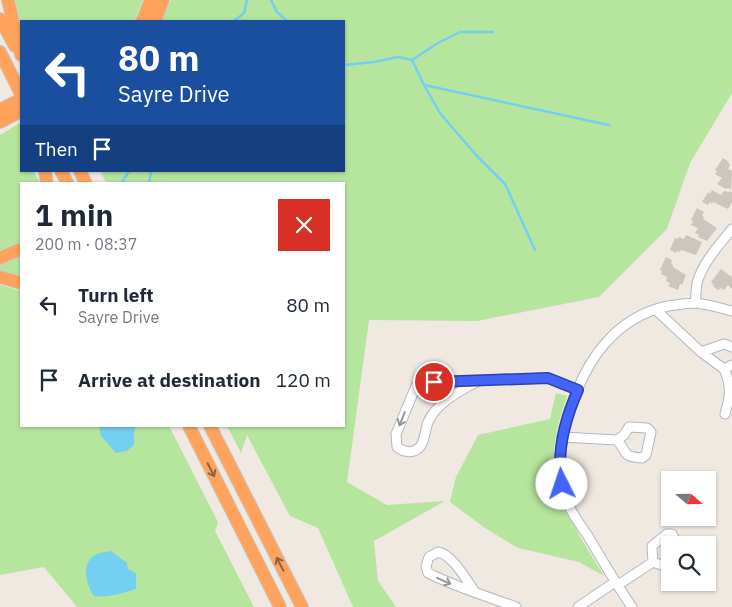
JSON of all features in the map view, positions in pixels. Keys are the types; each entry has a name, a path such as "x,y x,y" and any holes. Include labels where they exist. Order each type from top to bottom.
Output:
{"highway":[{"path":"8,0 20,52"},
{"path":"142,20 151,0"},
{"path":"155,20 163,0"},
{"path":"0,19 20,54"},
{"path":"0,52 20,92"},
{"path":"1,117 20,100"},
{"path":"1,117 20,111"},
{"path":"0,258 20,249"},
{"path":"0,277 20,283"},
{"path":"190,427 280,607"},
{"path":"211,427 302,607"}],"street":[{"path":"695,303 697,283 702,271 713,253 732,229"},
{"path":"632,607 616,584 564,494 560,473 562,437 578,390 596,354 616,330 641,314 682,304 695,303 732,311"},
{"path":"656,310 701,352 728,367 730,390 724,414"},
{"path":"701,352 724,344 732,347"},
{"path":"480,380 437,408 428,422 419,448 413,452 403,452 397,447 396,434 416,386 425,382 480,380 548,378 578,390"},
{"path":"562,437 617,440"},
{"path":"653,562 652,546 661,539"},
{"path":"475,592 446,555 438,552 429,557 426,566 428,573 445,581 475,592 516,607"},
{"path":"578,607 653,562"},
{"path":"653,562 661,565"}],"green space":[{"path":"15,0 143,0 134,20 20,21"},
{"path":"171,0 732,0 732,93 690,163 667,229 599,297 477,321 369,320 347,482 387,505 445,501 374,541 378,581 396,607 353,607 318,528 290,516 247,435 241,453 228,427 345,427 345,182 106,182 101,172 345,172 345,20 161,20"},
{"path":"20,123 20,172 34,172 40,182 20,182 20,242 5,250 0,250 0,135"},
{"path":"20,256 20,277 0,271 0,260"},
{"path":"0,285 20,291 20,427 170,427 218,522 215,531 254,607 77,607 44,567 0,575"},
{"path":"556,393 567,396 554,452 558,486 570,517 604,576 579,562 518,548 485,528 450,502 456,477 478,435 550,419"}],"water":[{"path":"99,427 136,427 134,445 127,451 116,453 101,436"},
{"path":"111,551 127,563 128,569 136,573 136,589 109,596 94,596 87,582 87,566 94,556"}],"building":[{"path":"723,158 729,162 728,169 732,171 731,190 717,184 722,178 715,174 717,171 715,170"},
{"path":"712,190 721,195 724,191 732,192 732,202 728,209 713,202 712,204 710,202 708,205 702,202 708,192 710,194"},
{"path":"697,208 704,212 703,219 717,228 707,241 698,237 699,235 695,233 698,228 691,225 693,221 691,220"},
{"path":"686,235 702,242 696,255 681,250 676,253 670,250 675,238 684,239"},
{"path":"666,257 672,260 673,267 686,275 678,290 668,286 670,283 666,281 667,277 661,274 662,271 660,270"},
{"path":"721,269 732,277 732,289 728,285 724,290 721,288 718,290 713,286 711,282"}],"waterway":[{"path":"235,20 244,13 247,0"},
{"path":"271,0 277,12 286,20"},
{"path":"412,60 438,43 460,32 493,32"},
{"path":"345,65 398,57 412,60 424,85 609,125"},
{"path":"424,85 440,113 475,154 505,184 535,250"},
{"path":"122,182 128,172"},
{"path":"149,182 151,172"}],"route":[{"path":"434,382 548,378 578,390 572,402 561,440 560,473 562,484"}]}
